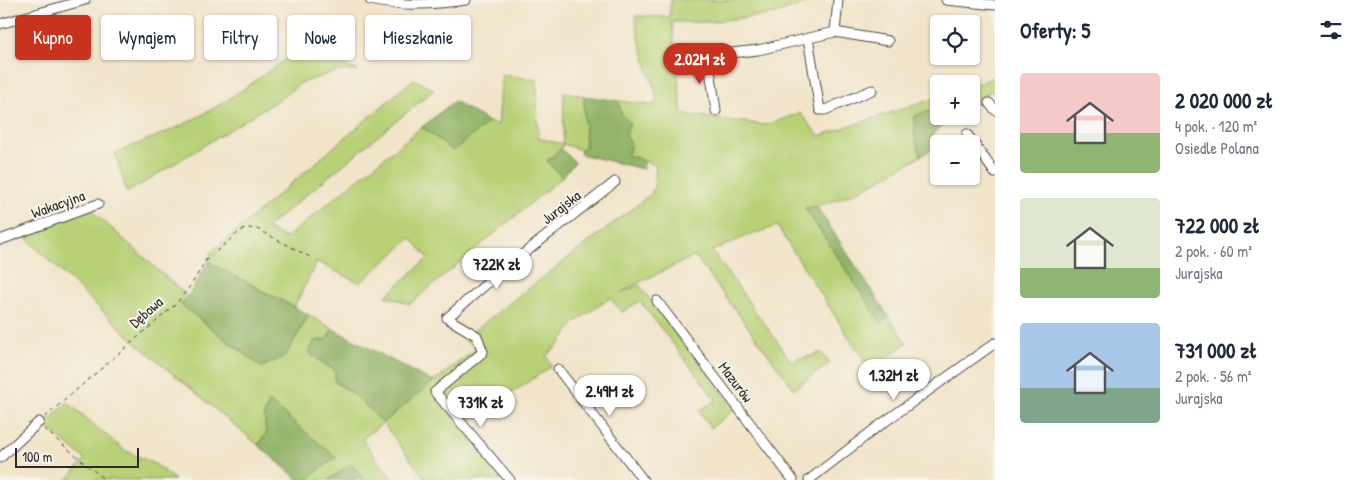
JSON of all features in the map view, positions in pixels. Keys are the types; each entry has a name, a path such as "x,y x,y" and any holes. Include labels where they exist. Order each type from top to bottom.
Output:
{"street":[{"path":"370,0 391,4 414,5 466,0"},
{"path":"834,32 838,0"},
{"path":"946,0 995,5"},
{"path":"1,23 69,2 82,1"},
{"path":"688,58 758,50 834,32 888,42"},
{"path":"808,38 820,110 825,110 872,90"},
{"path":"708,56 716,112"},
{"path":"967,134 995,173"},
{"name":"Jurajska","path":"510,480 435,392 483,352 477,336 447,318 499,273 615,182"},
{"name":"Wakacyjna","path":"0,240 98,204"},
{"name":"Mazurów","path":"657,301 793,480"},
{"path":"809,480 876,428 995,343"},
{"path":"558,369 643,480"},
{"path":"0,458 38,423"}],"path":[{"name":"Dębowa","path":"38,423 174,306 191,285 206,260 240,231 248,228 257,229 312,258"},
{"path":"38,423 105,480"}],"green space":[{"path":"671,0 808,0 807,3 776,14 708,22 672,22 682,114 766,125 800,113 819,136 930,100 930,111 915,116 915,139 921,156 851,194 821,205 805,208 881,322 889,317 907,343 870,370 777,226 712,251 791,361 821,353 830,363 794,389 695,256 620,293 639,285 735,409 711,428 699,411 716,400 640,301 622,312 610,298 575,322 559,345 546,356 552,366 460,427 506,480 452,480 449,477 445,480 426,480 383,423 477,348 463,339 651,194 654,188 656,165 628,155 618,101 654,105 657,98 639,39 635,16 669,17"},
{"path":"287,58 287,60 331,60 358,71 337,71 301,83 281,98 127,193 115,153 156,137 210,111"},
{"path":"502,75 537,80 538,138 563,144 561,149 547,161 562,177 410,304 386,296 428,258 411,238 360,283 317,262 294,307 208,262 211,252 414,79 434,90 266,228 286,238 422,127 453,150 489,122 498,125"},
{"path":"995,77 995,90 980,98 980,83"},
{"path":"564,92 584,96 585,148 581,150 563,144"},
{"path":"584,96 618,101 622,115 630,123 626,136 631,143 628,155 645,161 643,169 580,154 581,150 585,148"},
{"path":"454,101 489,122 453,151 422,127"},
{"path":"930,111 930,125 943,125 933,133 933,135 930,135 930,151 921,156 915,139 915,116"},
{"path":"561,149 575,162 562,177 547,161"},
{"path":"817,207 889,317 881,323 805,208"},
{"path":"90,209 188,297 180,304 261,367 285,356 309,315 333,329 326,340 310,353 335,371 335,382 355,395 383,423 362,439 393,480 364,480 351,464 329,480 306,480 336,457 269,403 264,415 266,434 258,445 135,342 29,241 24,234"},
{"path":"208,262 309,315 285,356 262,367 180,304 188,297"},
{"path":"333,329 433,382 383,423 355,395 335,382 335,371 309,353 315,340 326,340"},
{"path":"67,402 124,450 155,464 175,480 67,480 85,459 44,425"},
{"path":"269,402 336,457 306,480 299,480 258,445 266,434 264,415"},
{"path":"351,464 364,480 329,480"}]}
